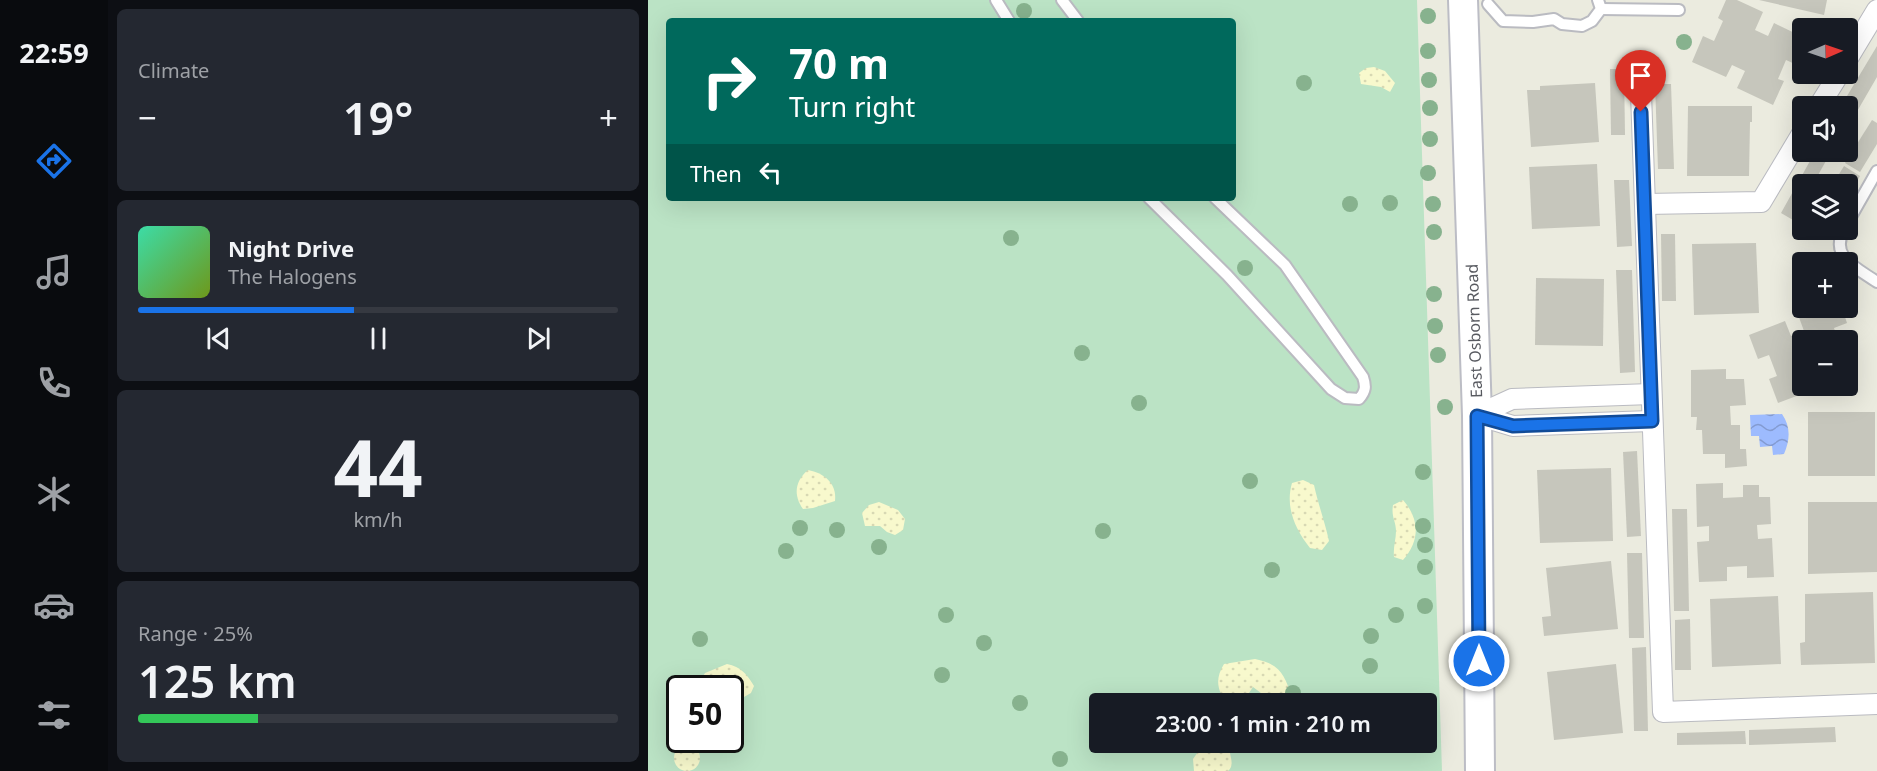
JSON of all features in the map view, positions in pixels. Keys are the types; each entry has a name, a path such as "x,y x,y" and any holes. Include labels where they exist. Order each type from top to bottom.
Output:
{"main road":[{"name":"East Osborn Road","path":"1477,3 1480,771"}],"street":[{"path":"1858,41 1877,10"},
{"path":"1640,66 1663,712 1877,704"},
{"path":"1645,204 1761,202 1792,150"},
{"path":"1477,416 1512,399 1651,394"},
{"path":"1579,396 1579,423"},
{"path":"1477,416 1513,426 1652,421"}],"lane":[{"path":"996,0 1007,18"},
{"path":"1062,0 1076,18"},
{"path":"1477,3 1503,21 1533,22 1554,19 1562,24 1582,26 1592,21 1600,5 1679,10"},
{"path":"1858,204 1877,171"},
{"path":"1152,201 1227,275 1331,389 1346,398 1359,399 1366,385 1363,377 1294,277 1277,257 1218,201"},
{"path":"1839,240 1838,248 1843,256 1877,282"}],"shaded area":[{"path":"648,0 1417,0 1442,771 648,771"}],"sand":[{"path":"1374,67 1385,71 1395,83 1390,92 1381,87 1361,84 1359,73 1366,68"},
{"path":"808,470 824,476 832,484 835,501 803,509 798,499 797,488 800,479"},
{"path":"1303,480 1314,485 1326,527 1329,541 1322,550 1310,548 1293,517 1290,501 1292,483"},
{"path":"1403,500 1413,515 1416,530 1413,545 1403,560 1394,557 1396,531 1393,505"},
{"path":"879,502 898,510 905,519 903,530 895,535 880,526 865,526 862,513 869,505"},
{"path":"1255,659 1270,664 1276,667 1284,677 1290,693 1261,693 1253,687 1249,693 1221,693 1218,684 1219,674 1224,664"},
{"path":"727,664 740,669 754,686 751,693 744,697 744,675 704,675"},
{"path":"675,753 699,753 697,768 687,771 677,768"},
{"path":"1197,753 1230,753 1232,765 1228,771 1194,771 1193,759"}],"water":[{"path":"1782,414 1789,434 1787,444 1784,454 1773,455 1772,446 1760,447 1759,436 1751,436 1750,415"}],"building":[{"path":"1726,0 1737,0 1763,12 1755,30 1768,36 1774,23 1792,32 1792,63 1786,60 1778,79 1784,81 1773,105 1737,88 1745,71 1732,65 1726,77 1692,62 1703,36 1714,41 1723,21 1718,18"},
{"path":"1759,0 1827,0 1824,15"},
{"path":"1877,46 1877,77 1858,110 1858,96 1847,96 1854,84 1858,84 1858,78"},
{"path":"1610,69 1624,69 1625,135 1611,135"},
{"path":"1595,83 1599,142 1531,147 1527,90 1540,90 1540,86"},
{"path":"1655,84 1671,84 1674,169 1658,169"},
{"path":"1688,106 1752,106 1749,176 1687,176"},
{"path":"1872,120 1877,123 1877,144 1860,172 1845,163 1858,162 1858,142"},
{"path":"1809,162 1825,162 1819,174 1803,174"},
{"path":"1597,164 1600,226 1532,229 1529,167"},
{"path":"1844,166 1857,174 1839,174"},
{"path":"1614,180 1629,180 1632,246 1617,247"},
{"path":"1792,193 1792,219 1781,213"},
{"path":"1661,234 1675,234 1676,301 1662,301"},
{"path":"1756,243 1759,313 1694,315 1692,244"},
{"path":"1616,270 1632,270 1635,372 1620,373"},
{"path":"1536,278 1604,279 1603,346 1535,345"},
{"path":"1799,318 1845,318 1847,323 1834,328 1835,330 1804,330"},
{"path":"1785,321 1791,336 1792,396 1796,396 1778,403 1769,379 1777,376 1769,355 1758,359 1749,335"},
{"path":"1726,369 1726,379 1744,379 1746,405 1730,406 1731,425 1740,425 1740,449 1746,449 1747,466 1725,468 1725,454 1703,454 1702,430 1696,430 1697,417 1691,417 1691,370"},
{"path":"1808,412 1875,412 1875,476 1808,476"},
{"path":"1637,451 1641,536 1627,537 1623,452"},
{"path":"1611,468 1613,541 1540,543 1537,470"},
{"path":"1723,483 1723,498 1743,497 1743,485 1759,485 1759,497 1770,497 1771,524 1757,525 1758,539 1772,538 1774,577 1747,578 1747,566 1727,567 1727,581 1699,582 1697,542 1709,541 1709,526 1697,527 1696,484"},
{"path":"1808,502 1877,502 1877,572 1808,574"},
{"path":"1672,509 1687,509 1689,611 1674,611"},
{"path":"1627,553 1642,553 1644,638 1629,638"},
{"path":"1611,561 1618,629 1544,636 1542,617 1551,616 1546,568"},
{"path":"1873,592 1875,663 1801,665 1800,643 1805,642 1805,594"},
{"path":"1778,596 1781,664 1712,667 1710,599"},
{"path":"1690,619 1691,670 1675,670 1675,620"},
{"path":"1646,647 1648,731 1634,731 1632,648"},
{"path":"1616,664 1623,733 1554,740 1547,672"},
{"path":"1835,727 1836,742 1749,745 1749,730"},
{"path":"1745,731 1746,744 1677,745 1677,733"}],"route":[{"path":"1479,661 1477,416 1513,426 1652,421 1641,112"}]}
